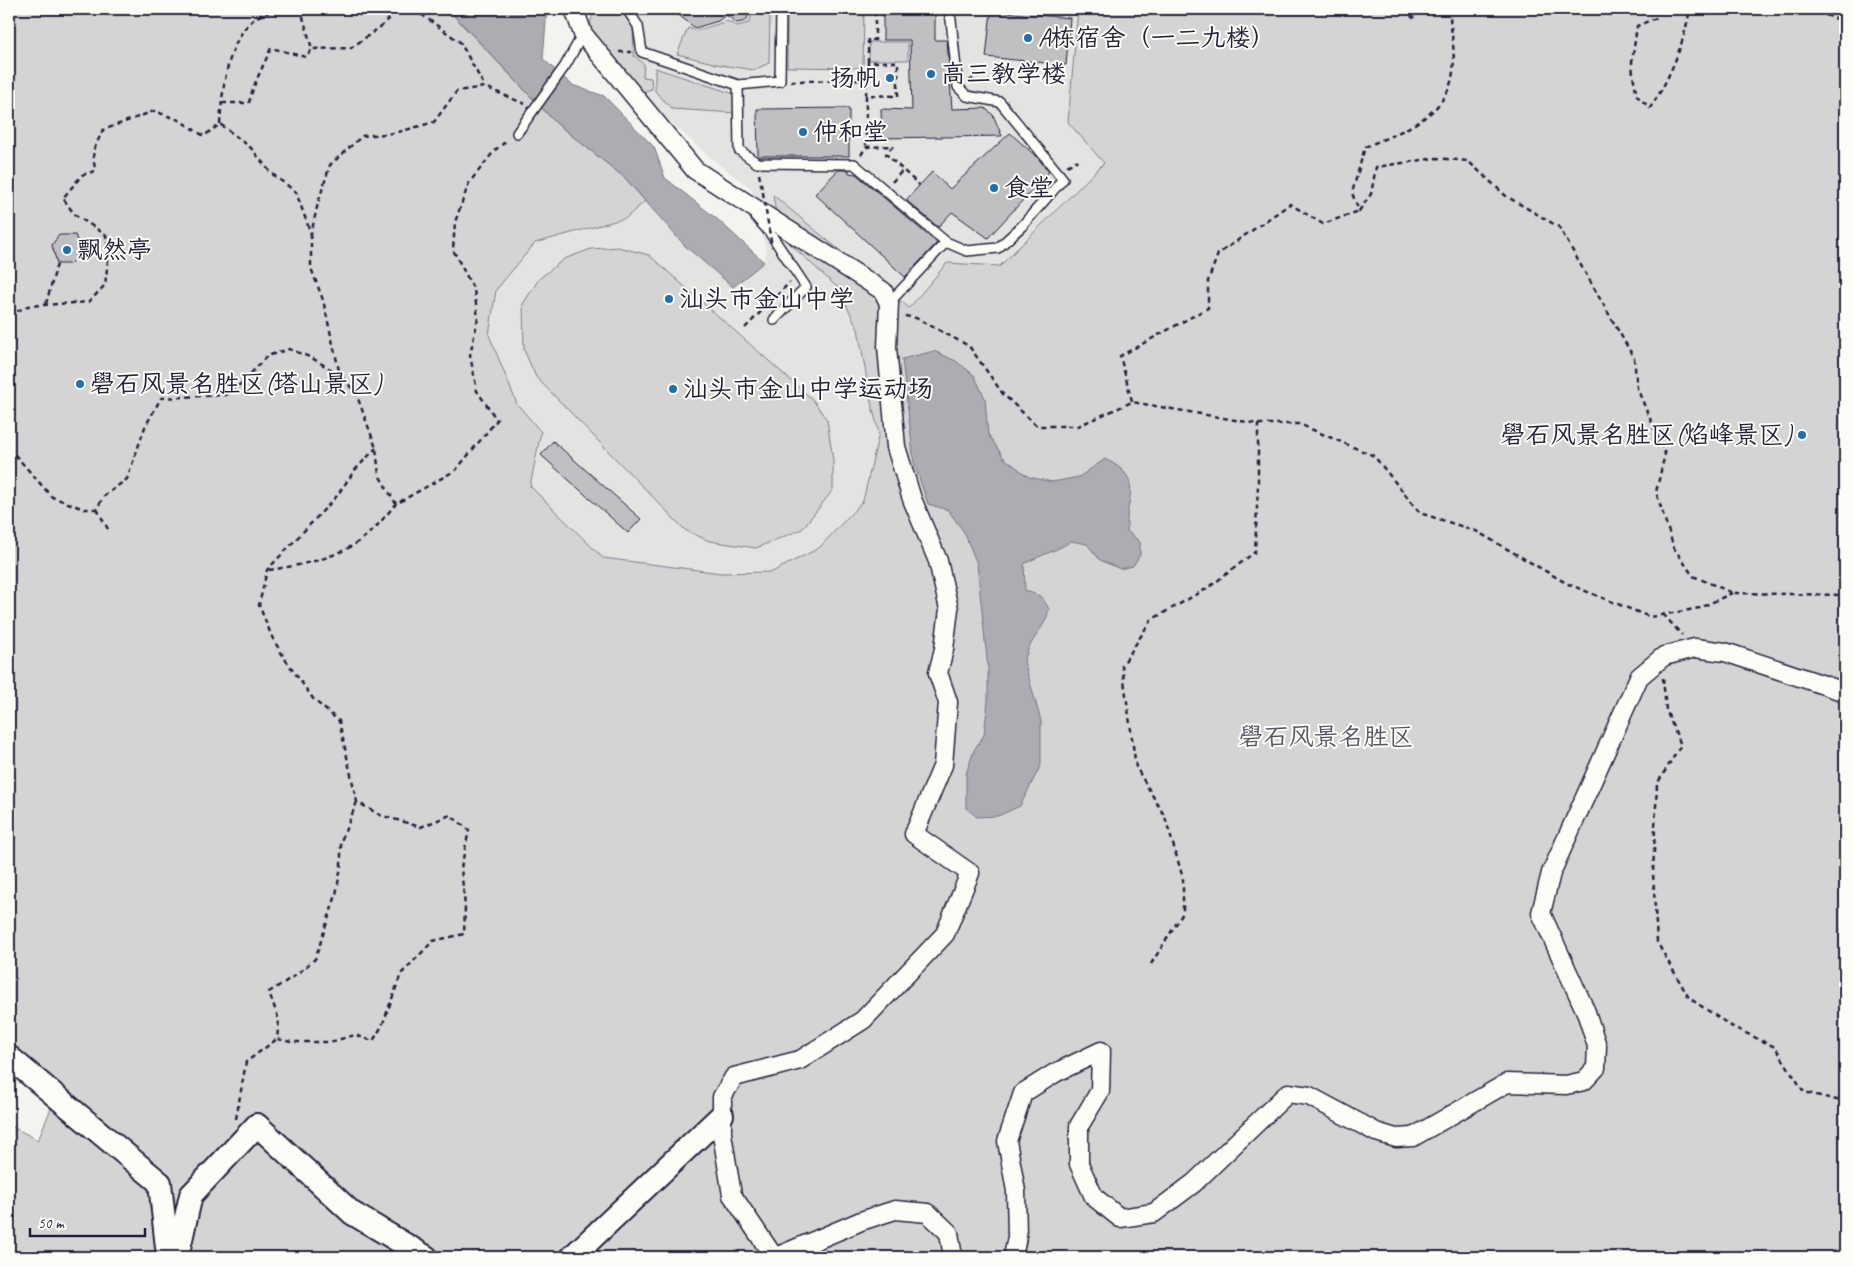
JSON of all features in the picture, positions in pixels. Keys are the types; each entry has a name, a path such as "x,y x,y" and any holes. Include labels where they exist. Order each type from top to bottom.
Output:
{"street":[{"path":"578,10 583,34 695,170 743,203 883,291 889,309 887,347 896,447 912,499 938,561 949,609 944,649 938,673 948,702 944,765 914,834 970,873 945,934 863,1020 800,1060 734,1077 722,1097 722,1134 732,1195 775,1257 861,1220 894,1210 928,1213 949,1233 954,1257"},
{"path":"1013,1257 1017,1237 1016,1191 1007,1141 1023,1093 1055,1073 1101,1051 1100,1091 1079,1126 1079,1164 1094,1198 1120,1218 1154,1213 1194,1183 1288,1093 1308,1096 1376,1132 1396,1138 1413,1137 1507,1083 1557,1085 1584,1082 1596,1068 1597,1046 1586,1012 1541,913 1551,873 1639,677 1664,656 1695,648 1725,652 1845,692"},
{"path":"9,1057 160,1183 168,1257"},
{"path":"572,1257 722,1116"},
{"path":"177,1257 191,1195 257,1125 352,1213 426,1257"}],"lane":[{"path":"628,9 638,26 642,52 738,86 780,81 781,9"},
{"path":"738,86 739,150 757,163 854,164 946,242 967,251 998,248 1022,226 1063,179 1000,102 967,96 958,87 951,20 948,9"},
{"path":"517,133 565,66 583,34"},
{"path":"743,203 770,233 806,287 774,320"},
{"path":"889,309 946,242"}],"path":[{"path":"9,315 28,306 89,302 105,285 109,252 106,235 74,214 63,198 82,175 95,171 93,151 103,130 154,111 179,120 204,136 220,124 223,88 237,40 256,18 275,9"},
{"path":"297,9 303,17 312,49"},
{"path":"222,103 249,104 252,86 261,72 271,48 306,56 312,49 351,48 383,25 399,9"},
{"path":"414,9 460,42 484,87"},
{"path":"854,164 866,147 868,39 875,40 875,10 869,11 869,9"},
{"path":"1405,9 1412,18 1418,9"},
{"path":"1359,210 1352,192 1365,147 1415,125 1436,107 1450,86 1453,60 1449,9"},
{"path":"1483,9 1526,11 1525,9"},
{"path":"1657,9 1656,18 1637,26 1632,62 1637,96 1650,108 1664,88 1686,32 1690,9"},
{"path":"1809,9 1845,22"},
{"path":"866,95 898,96 898,62 868,62"},
{"path":"780,81 867,80"},
{"path":"340,375 323,300 311,268 311,234 330,165 362,136 395,133 434,122 457,91 484,87 534,110"},
{"path":"220,124 251,148 271,173 296,192 311,234"},
{"path":"267,570 290,567 343,551 367,536 396,504 456,470 497,420 477,391 470,355 478,318 474,290 453,250 455,222 469,183 495,150 517,133"},
{"path":"866,147 893,146 886,154 919,185"},
{"path":"1132,402 1120,356 1208,308 1208,281 1218,254 1290,204 1323,224 1359,210 1371,194 1376,167 1436,158 1468,161 1506,196 1559,227 1634,358 1637,388 1665,454 1656,492 1674,548 1693,576 1733,593 1845,595"},
{"path":"757,163 772,247 777,255"},
{"path":"884,190 903,170"},
{"path":"46,304 57,264"},
{"path":"745,328 792,280"},
{"path":"889,309 916,318 969,346 1004,394 1037,426 1078,426 1132,402 1258,424 1299,424 1374,456 1420,513 1476,531 1568,584 1650,617 1700,608 1733,593"},
{"path":"97,509 103,497 127,479 145,427 161,398 225,395 242,383 267,356 289,349 312,358 340,375 356,393 376,448 379,475 396,504"},
{"path":"1151,964 1183,913 1183,878 1165,817 1136,767 1122,666 1151,620 1208,588 1255,552 1258,424"},
{"path":"9,448 14,456 52,497 84,509 97,509"},
{"path":"231,1126 236,1118 246,1062 277,1039 279,1020 268,992 296,975 315,959 336,895 341,866 341,841 357,802 339,721 314,700 285,659 272,637 259,605 267,570 336,498 355,470 376,448"},
{"path":"9,457 14,456"},
{"path":"97,509 109,531"},
{"path":"1662,614 1695,648"},
{"path":"1663,676 1666,710 1682,745 1657,784 1653,873 1657,942 1689,998 1731,1026 1775,1047 1804,1092 1845,1102"},
{"path":"277,1039 291,1042 330,1042 355,1035 373,1041 382,1026 401,974 433,941 464,934 465,906 461,868 469,830 450,815 421,827 380,815 357,802"}],"shaded area":[{"path":"448,9 547,9 543,59 572,85 604,96 654,147 665,178 717,219 764,262 733,287 685,246 625,178 556,123"},
{"name":"汕头市金山中学","path":"592,9 1078,9 1068,122 1104,163 1000,266 947,263 910,308 773,196 780,234 838,288 858,329 871,402 879,433 863,501 819,548 772,572 721,573 603,558 530,486 541,432 517,404 489,335 496,290 535,243 626,218 645,201 685,246 733,287 764,262 766,251 752,189 707,155 639,93 590,38"},
{"path":"934,351 956,361 974,375 985,398 988,434 1004,458 1029,477 1052,482 1079,477 1105,459 1118,466 1129,481 1131,489 1127,531 1140,542 1140,555 1133,566 1120,569 1100,560 1087,544 1071,541 1024,564 1025,590 1042,597 1049,609 1046,620 1029,647 1024,661 1041,721 1041,765 1020,806 998,816 977,817 966,808 966,774 974,750 984,735 988,701 988,669 977,564 964,532 948,510 928,504 914,463 902,359"}],"green space":[{"name":"礐石风景名胜区","path":"9,9 447,9 556,123 625,178 645,201 626,218 535,243 496,290 489,335 517,404 541,432 530,486 603,558 721,573 772,572 819,548 863,501 879,433 871,402 858,329 838,288 779,234 773,195 909,308 947,263 1000,266 1104,163 1068,122 1078,9 1845,9 1845,1257 9,1257 9,1125 38,1140 56,1096 9,1057 9,988 13,962 9,961"},
{"path":"605,9 621,11 633,28 634,56 644,64 643,77 651,78 652,89 639,93 590,38 591,19 595,12"},
{"path":"751,9 770,9 769,63 754,70 721,65 677,54 688,28 696,31 727,21 737,26 749,23 753,11"},
{"path":"787,9 864,9 863,68 787,67"},
{"path":"869,42 908,42 908,60 869,60"},
{"path":"655,68 734,94 735,113 672,109 655,91"},
{"name":"汕头市金山中学运动场","path":"618,247 649,255 813,400 827,420 833,460 833,490 802,529 756,548 709,541 685,530 536,377 524,350 523,304 539,279 564,259 591,249"}],"building":[{"path":"671,9 751,9 746,21 737,23 726,15 718,21 695,28"},
{"name":"A栋宿舍（一二九楼）","path":"991,11 1070,18 1066,65 986,57"},
{"name":"高三教学楼","path":"935,14 935,40 947,40 952,109 985,108 993,115 1002,136 882,138 881,109 912,110 910,40 883,40 883,15"},
{"name":"仲和堂","path":"849,108 849,156 758,156 757,109"},
{"name":"食堂","path":"1010,133 1038,158 1049,172 988,238 952,212 938,227 906,200 932,172 950,189"},
{"path":"838,170 849,170 849,173 856,174 937,243 905,277 815,194"},
{"path":"59,235 75,235 80,249 79,255 70,264 57,264 52,245"},
{"path":"553,441 641,519 628,533 541,455"}],"place":[{"name":"A栋宿舍（一二九楼）","path":"1028,38"},
{"name":"高三教学楼","path":"931,74"},
{"name":"扬帆","path":"890,78"},
{"name":"仲和堂","path":"803,132"},
{"name":"食堂","path":"994,188"},
{"name":"飘然亭","path":"67,250"},
{"name":"汕头市金山中学","path":"669,299"},
{"name":"礐石风景名胜区(塔山景区)","path":"80,384"},
{"name":"汕头市金山中学运动场","path":"673,389"},
{"name":"礐石风景名胜区(焰峰景区)","path":"1802,435"}]}
